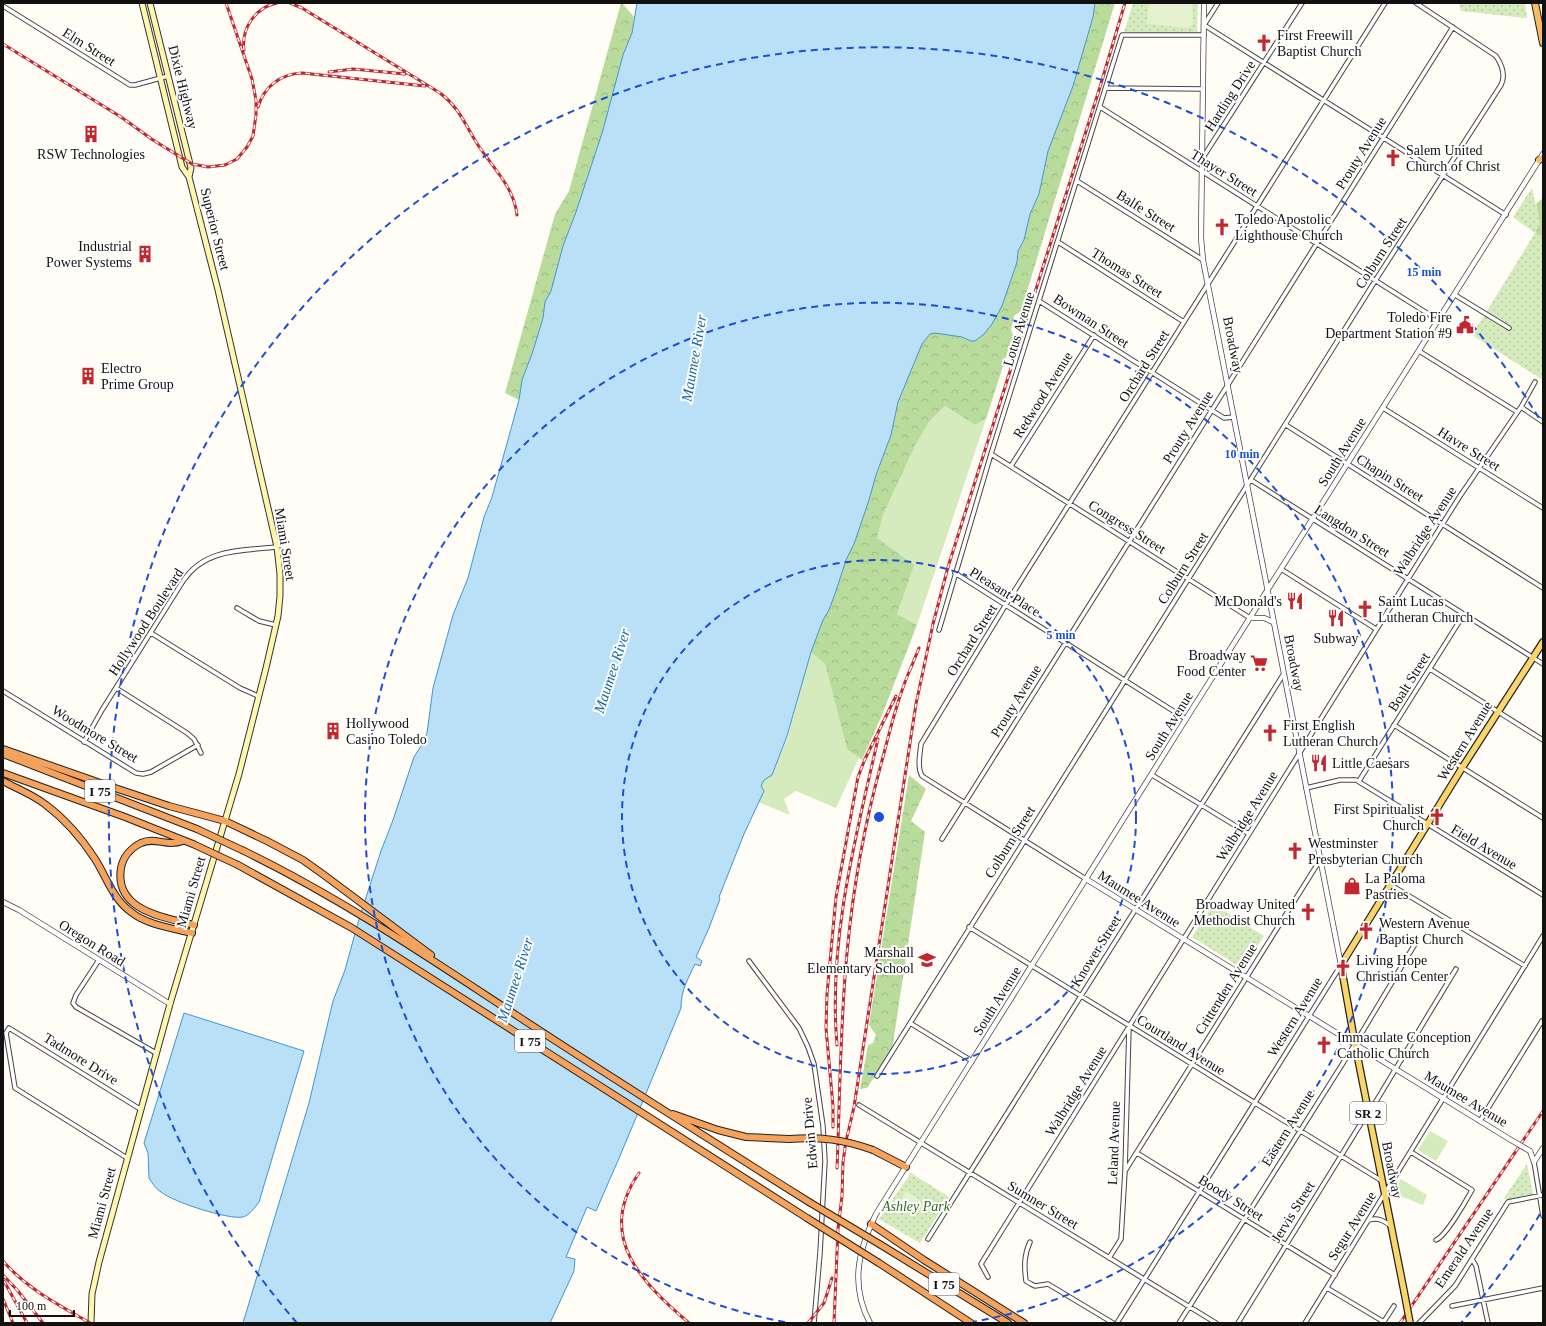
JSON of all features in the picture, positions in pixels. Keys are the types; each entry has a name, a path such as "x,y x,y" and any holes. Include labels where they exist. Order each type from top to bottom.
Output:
{"highway":[{"path":"1536,3 1543,43"},
{"path":"3,749 169,806 225,821 288,852 337,884 470,984"},
{"name":"I 75","path":"3,754 197,829 284,871 337,900 470,984 662,1110 809,1202 1008,1323"},
{"name":"I 75","path":"3,773 125,817 193,844 238,865 326,912 408,962 971,1323"},
{"path":"3,782 45,804 66,822 82,839 119,901 131,912 153,922 192,933"},
{"path":"185,841 171,843 154,840 142,842 131,850 124,859 120,877 122,888 126,897 138,907 194,925"},
{"path":"662,1110 718,1130 746,1137 835,1139 854,1143 873,1150 906,1166"},
{"path":"871,1224 1024,1323"}],"main road":[{"name":"Superior Street","path":"142,3 182,167 189,177 215,278 257,465"},
{"name":"Dixie Highway","path":"150,3 191,168 189,177"},
{"path":"175,139 183,137"},
{"name":"Miami Street","path":"91,1323 92,1294 99,1262 170,1004 239,774 276,625 281,584 277,547 257,465"},
{"name":"Western Avenue","path":"1341,965 1462,768 1543,642"},
{"name":"Broadway","path":"1341,965 1368,1113 1410,1323"}],"street":[{"name":"Broadway","path":"1204,3 1201,238 1203,260 1341,965"},
{"path":"1218,3 1204,25 1506,215"},
{"name":"Harding Drive","path":"1202,159 1302,3"},
{"name":"Orchard Street","path":"922,741 1385,3"},
{"path":"1416,3 1454,27"},
{"name":"Elm Street","path":"3,6 130,85 168,76"},
{"name":"Colburn Street","path":"877,1076 1375,281 1444,176 1501,85 1504,79 1503,72 1501,64 1496,56 1454,27"},
{"name":"Prouty Avenue","path":"942,839 1454,27"},
{"name":"Lotus Avenue","path":"939,630 991,454 1122,35 1204,35"},
{"path":"1106,88 1203,89"},
{"name":"Thayer Street","path":"1100,107 1438,320"},
{"name":"South Avenue","path":"870,1323 860,1299 858,1273 861,1251 871,1224 920,1143 1186,719 1542,158"},
{"name":"Balfe Street","path":"1077,181 1203,260"},
{"name":"Thomas Street","path":"1058,242 1184,322"},
{"path":"1455,295 1509,328"},
{"name":"Bowman Street","path":"1039,301 1224,418 1234,417"},
{"name":"Redwood Avenue","path":"1011,466 1094,336"},
{"path":"1420,351 1517,412"},
{"name":"Walbridge Avenue","path":"988,1277 981,1264 1376,629 1442,524 1521,407 1535,382"},
{"path":"1521,407 1543,422"},
{"name":"Havre Street","path":"1383,408 1543,508"},
{"name":"Chapin Street","path":"1286,425 1543,588"},
{"name":"Congress Street","path":"991,454 1250,618"},
{"name":"Langdon Street","path":"1251,480 1543,664"},
{"name":"Hollywood Boulevard","path":"84,742 116,688 185,579 201,562 225,552 277,547"},
{"path":"1281,569 1376,629"},
{"name":"Pleasant Place","path":"955,574 1186,719"},
{"path":"237,608 259,621 276,625"},
{"name":"Boalt Street","path":"1359,781 1464,614"},
{"path":"1250,618 1264,618 1273,622"},
{"path":"151,633 240,688 258,696"},
{"path":"1430,669 1543,740"},
{"name":"Knower Street","path":"928,1239 1201,804 1284,675"},
{"path":"116,688 192,736 201,753"},
{"name":"Woodmore Street","path":"3,691 132,771 143,774 156,769 198,745"},
{"path":"1394,725 1543,818"},
{"name":"Maumee Avenue","path":"922,741 920,764 920,772 922,776 1183,939 1530,1151 1534,1162"},
{"path":"1152,775 1249,834"},
{"path":"1306,788 1340,780 1359,781"},
{"name":"Field Avenue","path":"1359,781 1427,825 1543,895"},
{"name":"Crittenden Avenue","path":"1125,1171 1320,860"},
{"path":"1391,885 1525,966"},
{"name":"Oregon Road","path":"3,902 19,910 170,1004"},
{"name":"Courtland Avenue","path":"969,927 1382,1182"},
{"name":"Segur Avenue","path":"1305,1323 1543,936"},
{"name":"Eastern Avenue","path":"1179,1323 1299,1130 1355,1044 1415,944"},
{"path":"99,960 76,995 73,1003 76,1007 156,1053"},
{"name":"Edwin Drive","path":"749,960 800,1028 814,1064 823,1126 825,1161 820,1253 814,1323"},
{"name":"Western Avenue","path":"1117,1323 1341,965"},
{"name":"Jervis Street","path":"1238,1323 1456,969"},
{"path":"1480,1121 1542,1021"},
{"path":"910,1023 972,1061"},
{"name":"Leland Avenue","path":"1109,1258 1121,1239 1125,1171 1129,1026"},
{"name":"Tadmore Drive","path":"127,1158 15,1088 6,1033 9,1028 140,1109"},
{"name":"Sumner Street","path":"859,1105 1216,1323"},
{"path":"1543,1148 1534,1162 1541,1196 1543,1216"},
{"path":"1410,1152 1472,1190 1448,1228 1441,1237 1436,1240"},
{"name":"Boody Street","path":"1137,1153 1335,1275"},
{"name":"Emerald Avenue","path":"1419,1323 1455,1286 1508,1202 1541,1196"},
{"path":"1368,1221 1376,1218 1391,1227"},
{"path":"1030,1242 1026,1250 1024,1263 1026,1281 1035,1286 1048,1284 1113,1323"},
{"path":"1472,1259 1476,1266 1488,1323"},
{"path":"1327,1288 1384,1323 1394,1306"},
{"path":"1452,1306 1543,1288"}],"green space":[{"path":"621,3 634,17 632,33 623,55 603,130 576,212 563,246 551,291 545,302 543,318 522,380 519,400 505,393 555,214 569,191"},
{"path":"1095,3 1115,3 1021,311 1014,316 1011,330 1013,335 986,419 975,425 945,406 929,422 916,444 883,515 877,538 914,565 897,614 917,625 882,715 862,760 847,749 825,664 811,652 823,620 829,610 846,560 854,544 876,475 891,435 898,402 922,344 930,334 935,333 962,337 971,341 1002,306 1017,262 1018,251 1024,240 1030,214 1039,194 1048,151 1073,86 1093,17"},
{"path":"1133,3 1198,3 1197,33 1124,32"},
{"path":"1149,3 1192,3 1193,24 1189,28 1147,24"},
{"path":"1459,3 1525,3 1527,18 1461,11"},
{"path":"1532,188 1540,224 1535,232 1542,237 1543,244 1543,380 1472,335 1535,233 1513,217"},
{"path":"1543,198 1543,244 1542,237 1535,232 1540,224 1536,204"},
{"path":"945,406 975,425 986,419 917,625 897,614 877,538 883,515 916,444 929,422"},
{"path":"811,652 825,664 847,749 859,758 836,808 796,791 784,799 790,815 758,802 764,791 761,786 764,780 772,775 788,736"},
{"path":"909,775 926,789 911,821 925,832 892,1050 867,1088 860,1089 868,1045 873,1043 876,1035 869,1025"},
{"path":"1213,904 1264,936 1243,969 1192,937"},
{"path":"1430,1131 1448,1141 1436,1161 1418,1150"},
{"path":"1527,1164 1533,1194 1508,1200 1504,1198"},
{"name":"Ashley Park","path":"911,1173 949,1197 920,1243 879,1219"},
{"path":"1401,1179 1427,1195 1423,1205 1393,1193"},
{"path":"906,1191 920,1200 915,1208 901,1199"}],"water":[{"name":"Maumee River","path":"637,3 1095,3 1093,17 1073,86 1048,151 1039,194 1030,214 1024,240 1018,251 1017,262 1002,306 992,324 984,334 975,341 962,337 935,333 930,334 922,344 898,402 891,435 876,475 854,544 846,560 829,610 823,620 811,652 787,736 772,775 764,780 761,786 764,791 744,834 719,897 720,899 709,928 696,957 702,961 700,966 695,964 687,980 682,996 681,1008 596,1211 587,1207 566,1257 575,1259 574,1271 550,1323 243,1323 309,1103 333,1001 345,970 359,919 381,851 414,757 423,743 427,733 433,688 453,615 468,578 484,517 492,497 519,400 522,380 543,318 545,302 551,291 563,246 576,212 603,130 623,55 632,33"},
{"path":"184,1013 304,1051 259,1202 250,1213 243,1217 226,1216 177,1201 159,1191 149,1178 148,1153 144,1143"}],"railway":[{"path":"3,44 121,117 153,140 192,164 208,167 225,165 237,159 247,147 253,136 256,115 256,100 252,79 226,3"},
{"path":"244,50 245,34 252,20 263,9 269,5 277,3"},
{"path":"290,3 302,8 440,93 447,99 462,117 478,145 502,178 512,195 517,215"},
{"path":"834,1323 838,1229 842,1196 843,1162 854,1107 916,704 933,624 948,567 1100,87 1125,3"},
{"path":"329,72 353,69 405,74"},
{"path":"258,107 264,93 274,83 294,74 302,73 425,86"},
{"path":"910,670 919,648"},
{"path":"837,1168 845,980 856,879 865,830 877,781 896,710 912,665"},
{"path":"833,1127 833,1106 826,1028 827,994 836,897 858,777 865,759 896,696"},
{"path":"837,1045 835,1006 836,968 840,929 853,853 878,739"},
{"path":"1400,1323 1543,1111"},
{"path":"639,1173 627,1196 622,1217 623,1238 630,1257 641,1275 655,1292 689,1323"},
{"path":"3,1261 12,1271 33,1288 55,1303 90,1323"},
{"path":"3,1275 18,1291 43,1323"},
{"path":"808,1323 824,1303 832,1278"},
{"path":"4,1281 27,1323"},
{"path":"3,1299 13,1323"}],"place":[{"name":"First Freewill Baptist Church","path":"1264,43"},
{"name":"RSW Technologies","path":"91,134"},
{"name":"Salem United Church of Christ","path":"1393,158"},
{"name":"Toledo Apostolic Lighthouse Church","path":"1222,227"},
{"name":"Industrial Power Systems","path":"145,254"},
{"name":"Toledo Fire Department Station #9","path":"1465,325"},
{"name":"Electro Prime Group","path":"88,376"},
{"name":"McDonald's","path":"1295,601"},
{"name":"Saint Lucas Lutheran Church","path":"1365,609"},
{"name":"Subway","path":"1336,618"},
{"name":"Broadway Food Center","path":"1259,663"},
{"name":"Hollywood Casino Toledo","path":"333,731"},
{"name":"First English Lutheran Church","path":"1270,733"},
{"name":"Little Caesars","path":"1319,763"},
{"name":"First Spiritualist Church","path":"1437,817"},
{"name":"Westminster Presbyterian Church","path":"1295,851"},
{"name":"La Paloma Pastries","path":"1352,886"},
{"name":"Broadway United Methodist Church","path":"1308,912"},
{"name":"Western Avenue Baptist Church","path":"1366,931"},
{"name":"Marshall Elementary School","path":"927,960"},
{"name":"Living Hope Christian Center","path":"1343,968"},
{"name":"Immaculate Conception Catholic Church","path":"1324,1045"}]}
